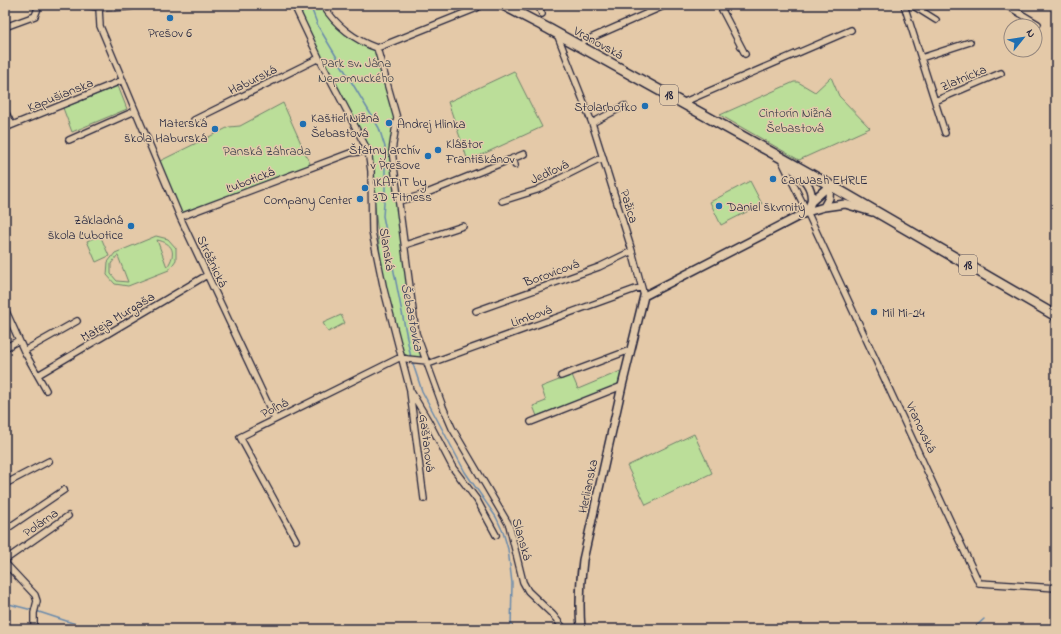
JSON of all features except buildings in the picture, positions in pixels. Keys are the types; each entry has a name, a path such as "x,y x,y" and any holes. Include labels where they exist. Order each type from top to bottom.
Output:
{"main road":[{"name":"Vranovská","path":"503,5 557,33 830,185 1056,316"}],"street":[{"path":"5,27 35,16 38,8 42,5"},
{"path":"86,5 111,9 139,5"},
{"name":"Slanská","path":"294,5 319,58 368,151 372,232 384,290 404,358 410,390 453,468 476,500 496,535"},
{"path":"324,5 339,23 354,37 377,48 478,8"},
{"path":"508,5 518,13"},
{"path":"538,5 542,14"},
{"name":"Vranovská","path":"584,41 666,5"},
{"path":"718,5 745,54"},
{"name":"Zlatnícka","path":"904,5 945,133"},
{"path":"912,5 936,20"},
{"path":"1006,5 1028,18"},
{"name":"Strážnická","path":"98,7 100,26 180,217 275,419"},
{"path":"682,103 851,30"},
{"name":"Pažica","path":"557,33 604,158 644,296"},
{"path":"920,58 970,42"},
{"name":"Slanská","path":"377,48 397,118 392,151 416,333 425,362 452,428 507,521 523,582 528,591 564,629"},
{"name":"Haburská","path":"194,120 319,58"},
{"name":"Zlatnícka","path":"934,101 1001,73"},
{"name":"Kapušianska","path":"5,128 123,80"},
{"path":"592,123 624,106"},
{"path":"5,111 12,125"},
{"path":"69,140 136,111"},
{"name":"Ľubotická","path":"180,217 350,153 368,151"},
{"path":"399,201 422,195 524,154"},
{"path":"513,158 515,165"},
{"name":"Jedľová","path":"538,193 604,158"},
{"name":"Jedľová","path":"502,201 537,190 604,158"},
{"path":"780,158 807,212"},
{"path":"780,158 805,180 812,192 811,202 807,212"},
{"path":"811,202 830,185"},
{"path":"824,206 829,198 830,185"},
{"path":"644,296 807,212 824,206 845,204 880,215"},
{"name":"Vranovská","path":"807,212 979,584 1056,588"},
{"name":"Slanská","path":"405,245 463,226"},
{"name":"Borovicová","path":"476,310 599,267 632,252"},
{"name":"Mateja Murgaša","path":"38,375 207,275"},
{"name":"Limbová","path":"425,362 641,287"},
{"name":"Herlianska","path":"581,629 580,583 583,560 630,350 644,296"},
{"path":"5,309 24,351 46,390"},
{"path":"24,351 77,321"},
{"path":"5,348 19,340"},
{"path":"561,376 630,350"},
{"path":"404,358 425,362"},
{"name":"Poľná","path":"296,540 240,437 404,358"},
{"path":"531,422 622,386"},
{"name":"Gaštanová","path":"410,390 424,499"},
{"path":"414,418 424,413"},
{"path":"5,484 49,461"},
{"path":"5,530 64,490"},
{"name":"Polárna","path":"5,561 68,516"},
{"path":"5,561 35,595 37,601 34,610 34,629"}],"green space":[{"name":"Park sv. Jána Nepomuckého","path":"296,5 327,5 337,22 352,35 379,48 395,108 392,151 413,310 426,360 403,358 382,272 369,152 331,81"},
{"path":"514,71 542,127 468,161 448,102"},
{"name":"Cintorín Nižná Šebastová","path":"831,77 839,96 870,128 799,160 720,115 794,82 798,82 815,92"},
{"path":"118,86 127,109 72,132 63,108"},
{"name":"Panská Záhrada","path":"283,103 312,168 180,217 158,162 229,127 240,126"},
{"path":"750,181 762,204 721,225 710,202"},
{"path":"100,235 109,256 96,262 87,241"},
{"path":"156,236 168,239 176,248 176,260 169,270 128,286 115,284 107,275 108,262 115,253","holes":["157,240 162,241 172,249 172,257 167,267","118,256 128,282 117,281 111,274 111,264"]},
{"path":"341,315 345,323 328,332 323,323"},
{"path":"628,368 625,382 537,416 533,406 546,401 541,387 572,375 578,389"},
{"path":"694,434 712,473 646,505 627,466"}],"waterway":[{"name":"Šebastovka","path":"310,5 318,26 379,128 385,147 385,191 383,216 411,358"},
{"name":"Šebastovka","path":"412,361 422,391 465,472 496,517 503,532 508,549 512,583 511,629"},
{"path":"5,603 32,610"},
{"path":"36,611 91,629"},
{"path":"973,629 984,619"}],"place":[{"name":"Prešov 6","path":"170,18"},
{"name":"Stolarbotko","path":"645,106"},
{"name":"Andrej Hlinka","path":"389,123"},
{"name":"Kaštieľ Nižná Šebastová","path":"303,124"},
{"name":"Materská škola Haburská","path":"215,129"},
{"name":"Kláštor Františkánov","path":"438,150"},
{"name":"Štátny archív v Prešove","path":"428,156"},
{"name":"CarWash EHRLE","path":"773,179"},
{"name":"IKAFIT by 3D Fitness","path":"365,188"},
{"name":"Company Center","path":"360,199"},
{"name":"Daniel škvrnitý","path":"719,206"},
{"name":"Základná škola Ľubotice","path":"131,226"},
{"name":"Mil Mi-24","path":"874,312"}]}
